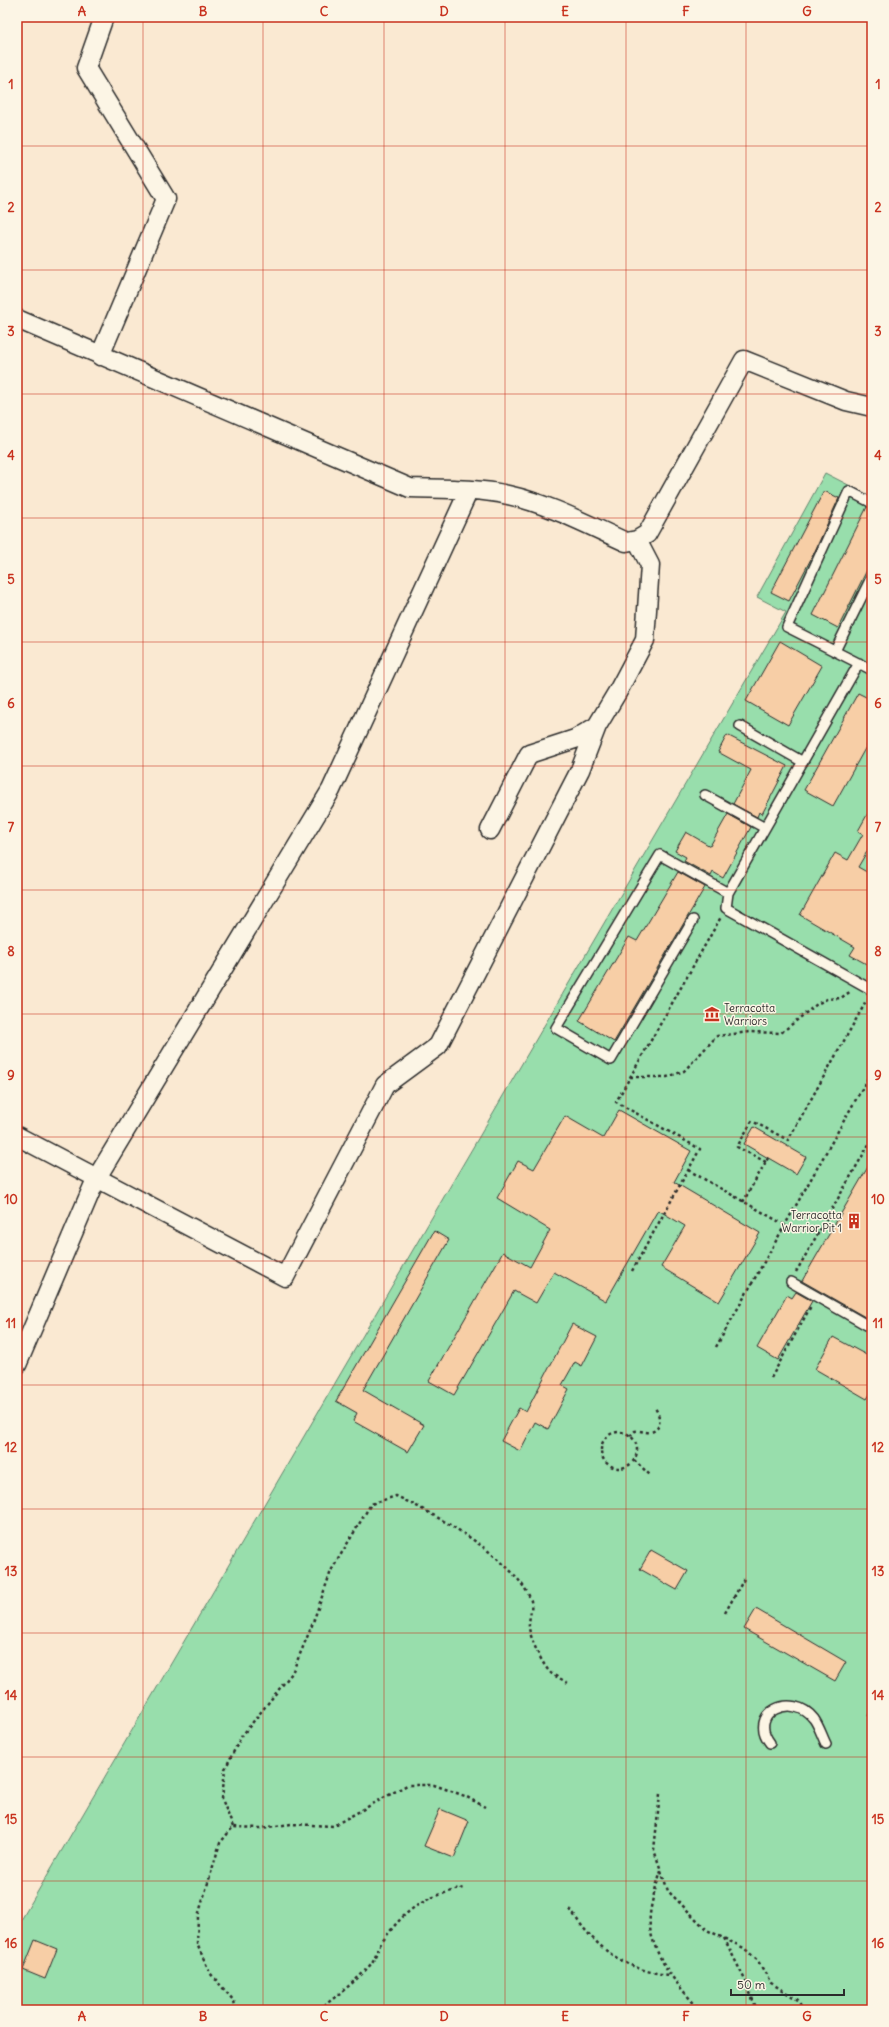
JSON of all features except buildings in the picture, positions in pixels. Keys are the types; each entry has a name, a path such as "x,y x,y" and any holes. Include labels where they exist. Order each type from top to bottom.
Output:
{"street":[{"path":"100,356 166,199 86,68 104,17"},
{"path":"17,319 100,356 410,488 469,490 508,495 559,512 626,542 637,540 647,534 744,360 846,402 872,407"},
{"path":"17,1365 96,1179 330,790 469,490"},
{"path":"17,1136 96,1179 285,1277 385,1085 438,1046 580,770 598,726 618,692 645,640 650,565 637,540"},
{"path":"490,830 529,754 575,739 598,726"}],"lane":[{"path":"872,503 849,492 787,626 872,670"},
{"path":"835,651 872,576"},
{"path":"859,663 728,893 726,908 862,985 870,994"},
{"path":"740,726 803,762"},
{"path":"705,795 765,828"},
{"path":"693,920 611,1060 556,1028 660,855 728,893"},
{"path":"791,1282 872,1328"},
{"path":"770,1743 764,1736 762,1727 767,1716 779,1707 791,1704 804,1710 814,1719 826,1744"}],"path":[{"path":"632,1270 700,1149 616,1102 726,908"},
{"path":"630,1077 667,1077 684,1071 717,1036 748,1032 781,1033 816,1004 827,998 841,998 862,985"},
{"path":"766,1162 737,1147 752,1121 788,1140 870,994"},
{"path":"716,1347 872,1071"},
{"path":"791,1282 872,1139"},
{"path":"743,1202 768,1158"},
{"path":"688,1170 785,1226"},
{"path":"771,1378 816,1296"},
{"path":"630,1436 635,1431 651,1432 657,1428 660,1420 660,1414 655,1408"},
{"path":"613,1433 625,1433 630,1436 637,1446 637,1452 634,1460 627,1467 615,1468 605,1462 601,1451 604,1440 613,1433"},
{"path":"634,1460 650,1475"},
{"path":"232,1827 222,1799 225,1769 241,1737 292,1673 311,1628 331,1571 371,1504 396,1496 427,1511 486,1549 519,1580 531,1599 529,1628 539,1655 551,1673 568,1683"},
{"path":"725,1613 744,1579"},
{"path":"872,1708 868,1718 872,1720"},
{"path":"232,1827 261,1828 291,1824 333,1826 406,1785 434,1785 465,1796 485,1808"},
{"path":"660,1794 654,1850 668,1892 707,1930 744,1948 758,1961 772,1983 798,2000 803,2010"},
{"path":"232,1827 220,1843 198,1916 197,1944 210,1973 234,2001 236,2010"},
{"path":"661,1870 651,1903 650,1932 663,1966 700,2010"},
{"path":"319,2010 353,1984 373,1962 381,1944 399,1920 422,1901 442,1893 464,1888"},
{"path":"570,1909 583,1930 604,1950 629,1966 650,1974 671,1975"},
{"path":"724,1938 744,1978 757,2010"}],"green space":[{"name":"Terracotta Warriors","path":"825,473 872,497 872,2010 17,2010 17,1927 786,612 757,597"}],"place":[{"name":"Terracotta Warriors","path":"712,1014"},
{"name":"Terracotta Warrior Pit 1","path":"854,1221"}]}
